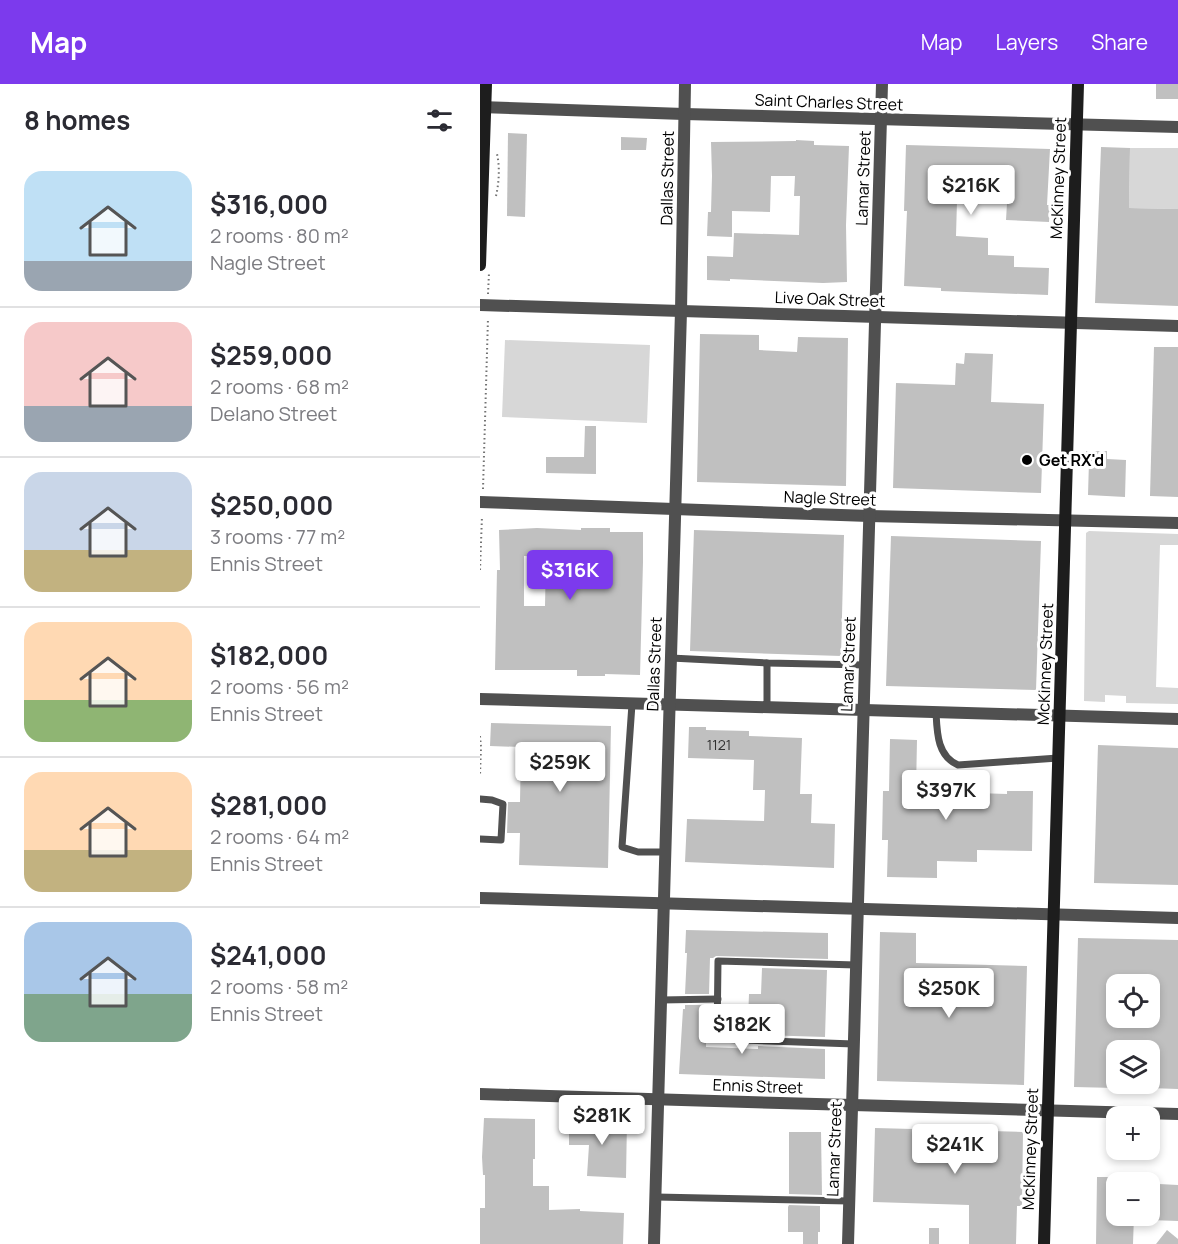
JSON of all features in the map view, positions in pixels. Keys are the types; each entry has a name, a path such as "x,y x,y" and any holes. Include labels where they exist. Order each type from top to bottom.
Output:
{"street":[{"path":"484,266 483,107 486,84"},
{"name":"Dallas Street","path":"654,1244 681,311 685,84"},
{"name":"Lamar Street","path":"848,1244 882,84"},
{"name":"McKinney Street","path":"1044,1244 1077,84"},
{"name":"Saint Charles Street","path":"483,107 1178,127"},
{"name":"Live Oak Street","path":"484,305 1178,326"},
{"name":"Nagle Street","path":"481,502 869,516 1178,523"},
{"path":"480,699 1178,719"},
{"path":"480,898 1178,918"},
{"name":"Ennis Street","path":"480,1094 1178,1114"}],"lane":[{"path":"671,658 865,665"},
{"path":"767,663 767,707"},
{"path":"633,704 621,847 638,852 665,852"},
{"path":"936,712 940,746 952,763 958,765 1058,758"},
{"path":"480,799 503,804 501,840 480,839"},
{"path":"854,1044 717,1039 718,961 856,964"},
{"path":"661,1000 718,999"},
{"path":"656,1197 849,1201"}],"path":[{"path":"494,201 499,164 495,148"},
{"path":"480,570 484,266"},
{"path":"480,736 480,775"}],"shaded area":[{"path":"1130,148 1178,148 1178,209 1129,208"},
{"path":"505,340 650,345 647,423 502,417"},
{"path":"1089,531 1178,534 1178,545 1160,545 1156,687 1178,688 1178,704 1126,703 1126,696 1105,695 1105,702 1084,701 1086,533"}],"building":[{"path":"1156,84 1178,84 1178,99 1156,99"},
{"path":"508,133 527,134 525,217 507,216"},
{"path":"621,137 647,138 646,150 621,150"},
{"path":"814,141 814,145 849,146 846,225 847,282 707,280 707,256 733,257 734,233 799,235 800,196 794,196 795,176 771,176 770,212 732,211 732,237 707,236 708,212 711,212 711,142"},
{"path":"906,145 1050,149 1047,205 1050,205 1049,222 1006,220 1007,203 957,201 956,236 988,238 988,255 1014,256 1014,267 1049,268 1048,295 941,291 941,288 904,286 907,211 904,211"},
{"path":"1101,147 1130,148 1129,208 1178,209 1178,306 1095,303"},
{"path":"700,334 759,335 759,350 797,352 798,337 848,338 846,486 697,482"},
{"path":"1154,347 1178,347 1178,497 1150,496"},
{"path":"965,353 993,354 991,402 1044,404 1041,493 893,488 896,383 955,385 956,363 964,364"},
{"path":"585,426 596,426 596,474 546,473 546,457 584,457"},
{"path":"1086,451 1107,451 1107,459 1126,460 1125,497 1088,495 1089,461 1085,461"},
{"path":"610,528 610,532 643,532 640,675 577,676 577,670 495,670 497,570 500,570 499,530","holes":["524,556 546,557 545,606 524,606"]},
{"path":"694,530 844,535 841,656 690,651"},
{"path":"891,536 1041,541 1036,690 886,686"},
{"path":"491,723 611,726 608,868 519,865 520,833 507,833 508,802 520,802 521,747 490,746"},
{"path":"689,727 706,727 706,730 749,731 749,736 802,738 800,794 812,794 811,823 835,824 834,868 685,862 687,819 764,821 765,790 753,790 754,760 688,758"},
{"path":"890,739 917,740 916,791 1007,794 1007,791 1033,791 1032,851 977,850 977,862 937,861 937,878 887,877 888,840 882,840 883,791 889,791"},
{"path":"1098,745 1178,748 1178,885 1094,883"},
{"path":"686,930 828,933 828,959 716,956 710,958 709,994 685,994"},
{"path":"880,932 916,933 916,963 1027,966 1024,1085 877,1081"},
{"path":"1078,938 1178,940 1178,1089 1160,1088 1160,1040 1106,1040 1106,1088 1074,1087"},
{"path":"762,968 827,970 825,1037 758,1035 759,1020 748,1020 749,994 761,994"},
{"path":"685,1005 707,1005 706,1047 758,1049 758,1046 825,1049 825,1079 679,1074"},
{"path":"484,1118 535,1119 533,1186 549,1186 549,1210 580,1209 580,1211 624,1213 623,1244 480,1244 480,1208 485,1208 485,1175 483,1175 482,1157"},
{"path":"627,1120 626,1178 587,1176 589,1145 569,1145 569,1121"},
{"path":"875,1128 1023,1132 1022,1206 1017,1206 1016,1244 969,1244 969,1205 873,1202"},
{"path":"789,1132 821,1132 822,1195 789,1194"},
{"path":"1097,1177 1106,1177 1106,1226 1134,1226 1133,1244 1096,1244"},
{"path":"1160,1184 1178,1185 1178,1221 1160,1220"},
{"path":"789,1205 820,1206 818,1244 803,1244 803,1232 788,1232"},
{"path":"929,1228 939,1228 939,1244 929,1244"},
{"path":"1167,1230 1178,1239 1178,1244 1156,1244"}],"place":[{"name":"Get RX'd","path":"1027,460"}]}
